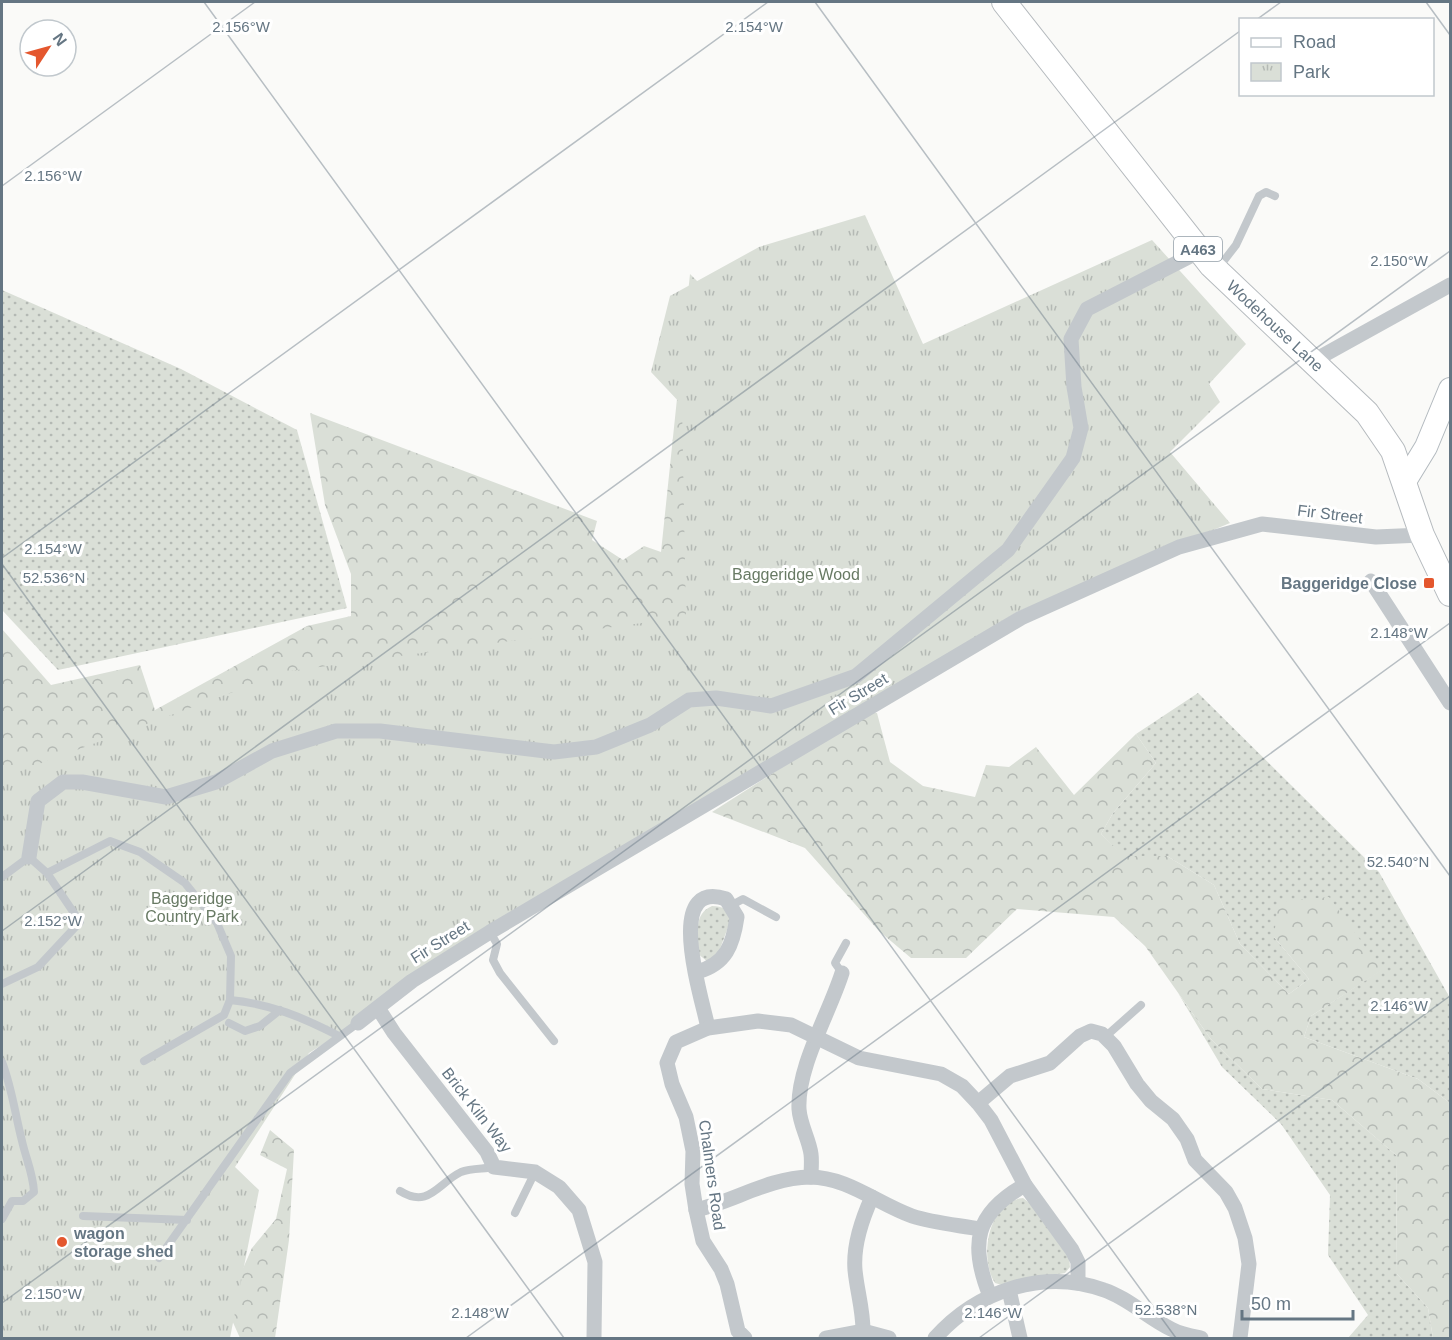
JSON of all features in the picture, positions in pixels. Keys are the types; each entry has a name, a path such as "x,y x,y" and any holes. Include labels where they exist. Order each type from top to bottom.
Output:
{"main road":[{"name":"Wodehouse Lane","path":"1004,2 1216,270 1367,413 1393,451 1404,483"},
{"name":"A463","path":"1404,483 1422,535 1450,594"}],"street":[{"path":"29,857 38,801 63,782 82,782 166,797 216,782 272,751 336,731 380,731 554,752 596,747 650,725 689,700 716,698 771,706 856,676 1008,550 1073,458 1081,428 1074,387 1071,339 1087,309 1200,251"},
{"path":"1313,362 1450,285"},
{"path":"1404,483 1426,447 1450,389"},
{"name":"Fir Street","path":"358,1023 412,981 490,932 1022,618 1179,547 1262,524 1376,537 1422,535"},
{"path":"1371,581 1450,703"},
{"path":"697,972 713,968 723,958 736,924 737,917 732,905 726,899 717,896 707,897 697,904 691,915 689,930 697,972 708,1028"},
{"path":"811,1177 811,1153 799,1109 801,1087 817,1035 831,1007 842,973"},
{"name":"Brick Kiln Way","path":"378,1008 394,1033 487,1152 494,1167 535,1172 559,1187 579,1210 595,1262 594,1338"},
{"name":"Chalmers Road","path":"745,1338 738,1331 721,1269 702,1240 692,1184 693,1151 686,1117 672,1084 667,1063 676,1042 708,1028 758,1021 791,1025 817,1035 859,1058 941,1074 962,1086 991,1120 1025,1185 1075,1256 1078,1262 1078,1283"},
{"path":"978,1103 1010,1076 1050,1063 1080,1036 1091,1031 1106,1037 1124,1059 1137,1084 1151,1101 1173,1119 1187,1139 1195,1160 1226,1192 1235,1208 1245,1238 1249,1264 1240,1338"},
{"path":"696,1210 716,1206 744,1191 776,1182 811,1177 848,1185 913,1216 980,1229"},
{"path":"990,1296 981,1273 978,1251 980,1229 989,1213 1003,1197 1025,1185"},
{"path":"863,1331 863,1310 855,1268 861,1223 872,1197"},
{"path":"935,1338 973,1306 990,1296 1042,1280 1078,1283 1106,1290 1171,1334 1201,1338"},
{"path":"1009,1290 1020,1338"},
{"path":"826,1338 863,1331 889,1338"}],"lane":[{"path":"1216,270 1236,245 1259,196 1266,192 1275,196"},
{"path":"46,873 110,841 140,852 185,883 217,923 231,956 230,1000 224,1015 144,1061"},
{"path":"2,877 29,857 46,873 80,922 39,967 2,984"},
{"path":"732,905 742,899 776,917"},
{"path":"490,932 497,944 493,960 500,973 554,1041"},
{"path":"842,973 835,963 846,943"},
{"path":"230,1000 263,1003 339,1036"},
{"path":"1106,1037 1141,1005"},
{"path":"229,1023 245,1031 260,1026 280,1010"},
{"path":"159,1258 290,1073 358,1023"},
{"path":"2,1062 10,1083 22,1142 33,1174 34,1192 23,1201 12,1201 2,1219"},
{"path":"400,1191 411,1198 424,1197 462,1172 494,1167"},
{"path":"515,1213 535,1172"},
{"path":"83,1216 186,1220"}],"green space":[{"name":"Baggeridge Country Park","path":"865,215 923,344 1152,240 1246,344 1209,384 1220,402 1170,452 1230,523 1017,612 309,1053 235,1167 259,1190 230,1338 2,1338 2,787 20,771 290,671 686,617 682,405 651,372 670,296 759,247"},
{"name":"Baggeridge Wood","path":"690,274 1020,603 2,833 2,629 51,685 140,665 155,710 307,626 351,616 351,574 325,505 310,413 597,521 592,540 623,560 644,546 661,552"},
{"path":"2,290 181,369 297,430 347,608 58,670 2,610"},
{"path":"1198,693 1379,872 1450,998 1450,1103 1418,1079 1304,1037 1311,1016 1381,970 1274,937 1309,979 1289,994 1240,944 1214,885 1167,856 1124,857 1101,834 1113,813 1156,763 1136,734"},
{"path":"867,713 877,713 890,762 923,786 975,797 986,765 1009,767 1036,747 1074,795 1136,734 1156,763 1113,813 1101,834 1124,856 1167,856 1214,885 1240,944 1289,994 1309,979 1274,937 1278,902 1329,897 1382,970 1311,1016 1304,1037 1418,1079 1450,1103 1450,1338 1433,1338 1428,1308 1397,1274 1396,1155 1332,1100 1262,1089 1210,1038 1145,946 1114,917 1017,909 966,958 911,958 879,931 805,848 712,812"},
{"path":"712,906 724,909 731,919 717,957 708,962 697,953 697,932 702,914"},
{"path":"1178,993 1210,1038 1262,1089 1332,1100 1396,1155 1397,1274 1428,1308 1433,1338 1348,1338 1368,1315 1328,1255 1330,1195 1281,1124 1222,1067"},
{"path":"270,1130 294,1150 289,1240 275,1338 240,1338 226,1307 252,1248 276,1219 287,1169 260,1155"},
{"path":"1023,1198 1031,1204 1069,1258 1070,1267 1065,1273 1002,1285 995,1283 990,1273 987,1247 990,1233 994,1220 1001,1210 1011,1202"}],"place":[{"name":"Baggeridge Close","path":"1429,583"},
{"name":"wagon storage shed","path":"62,1242"}]}
